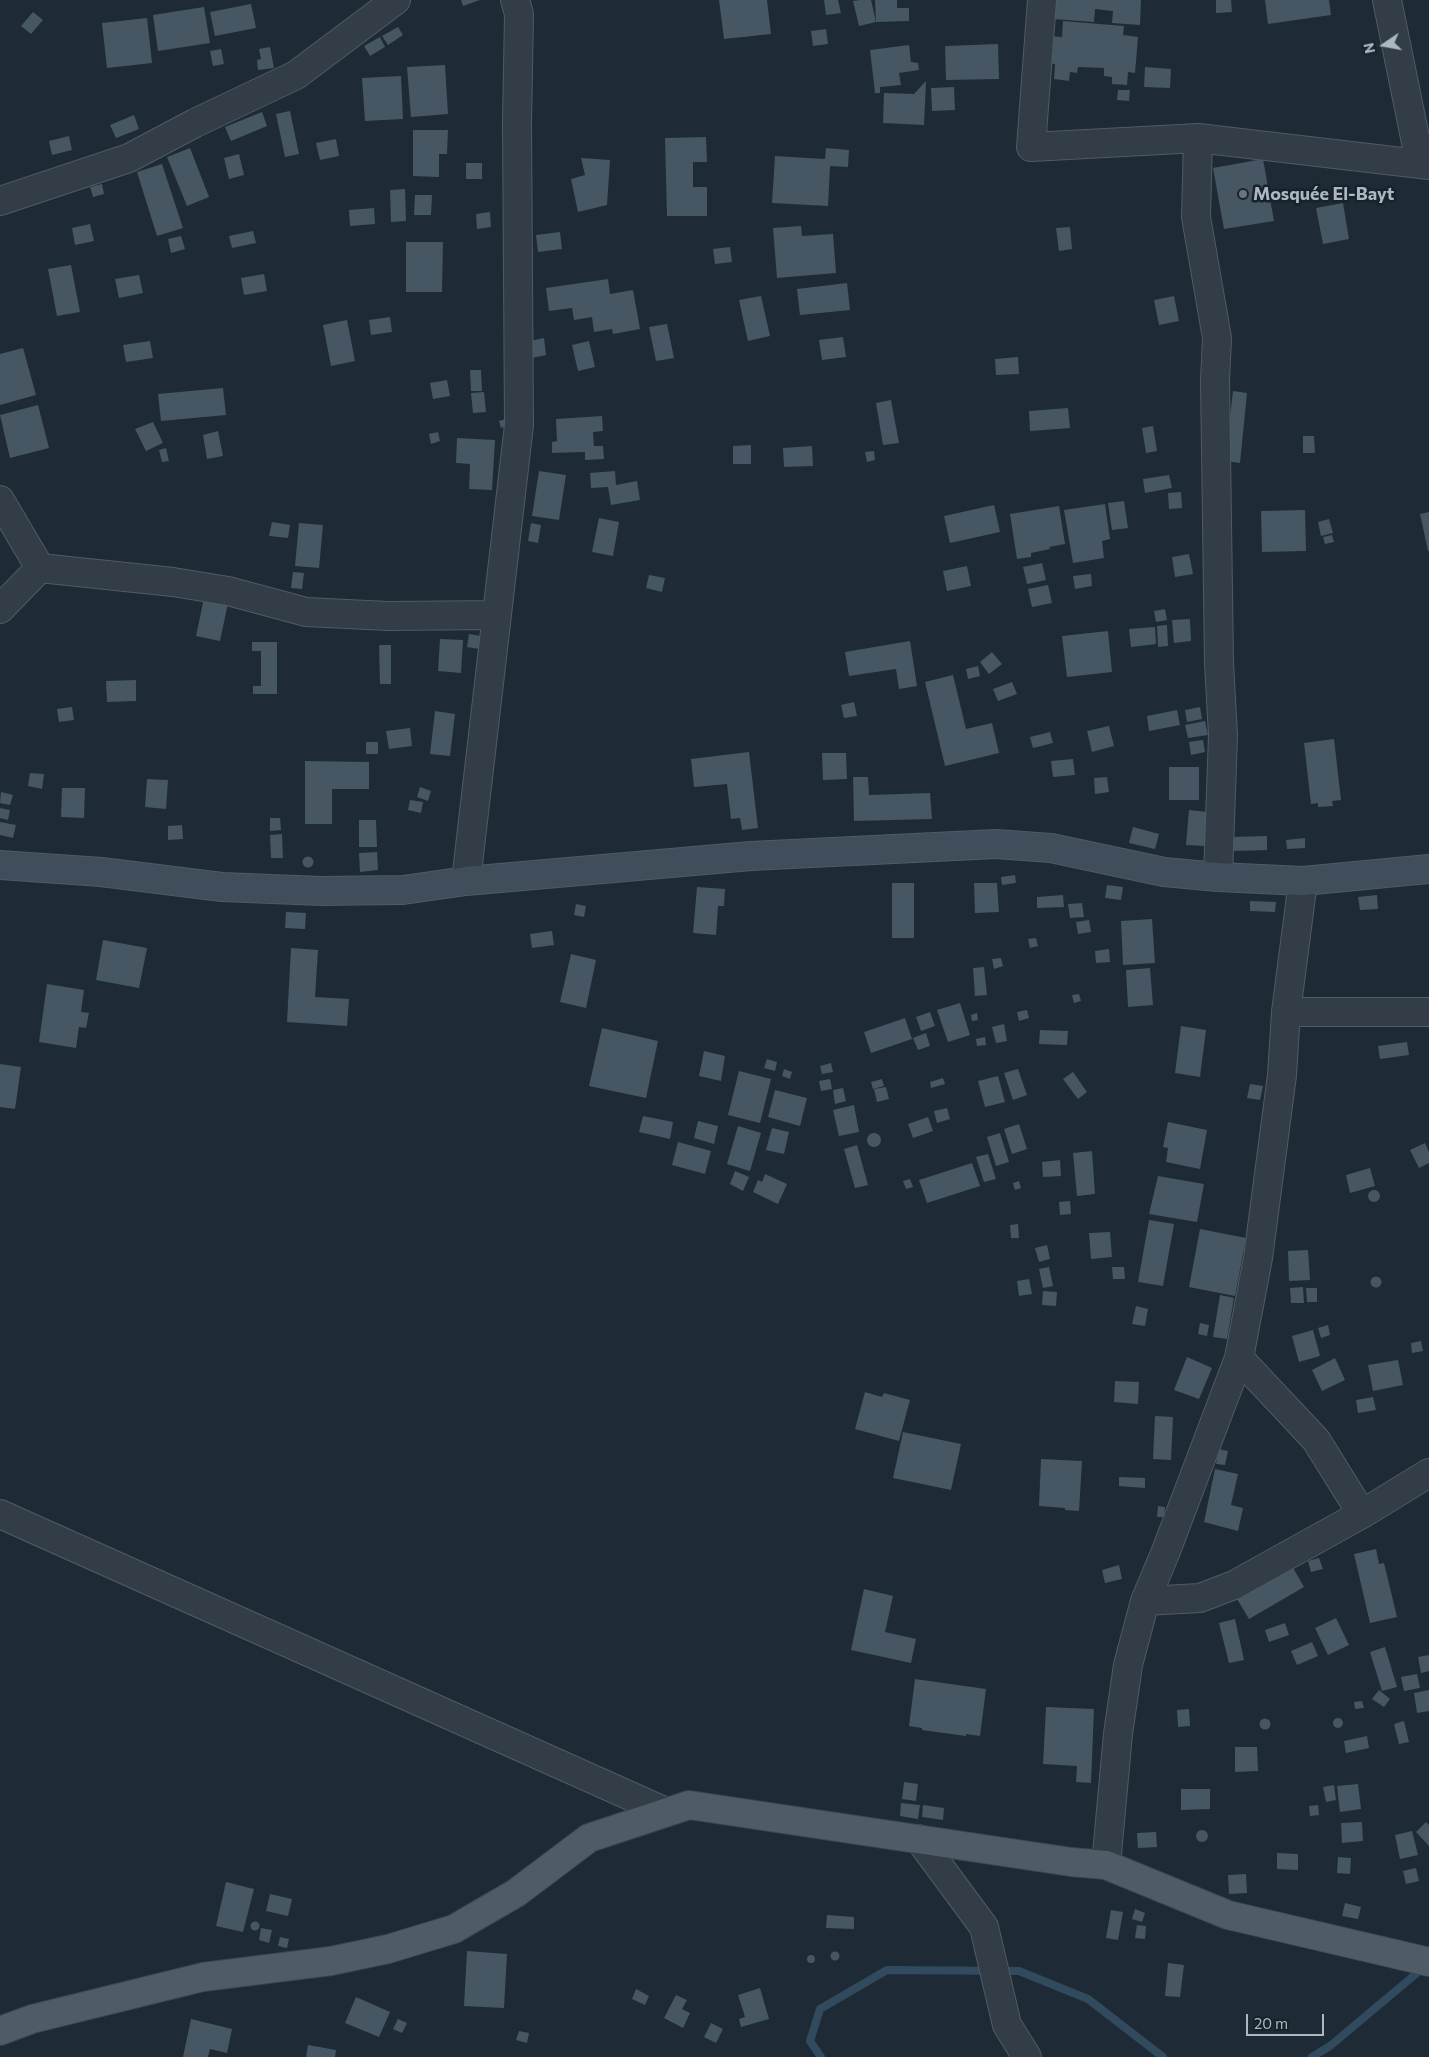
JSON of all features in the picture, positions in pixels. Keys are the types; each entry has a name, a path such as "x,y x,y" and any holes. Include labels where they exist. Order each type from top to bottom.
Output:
{"main road":[{"path":"0,2031 42,2016 194,1979 331,1960 388,1949 454,1929 516,1893 589,1838 690,1805 1071,1862 1106,1865 1228,1916 1429,1962"}],"street":[{"path":"0,201 129,158 195,123 296,75 396,0"},
{"path":"466,881 518,425 517,123 519,14 515,0"},
{"path":"1042,0 1031,147 1198,138 1429,164"},
{"path":"1388,0 1419,157 1429,164"},
{"path":"1198,138 1196,217 1217,338 1215,381 1219,663 1223,735 1218,877"},
{"path":"0,500 40,568"},
{"path":"40,568 173,582 228,591 306,612 388,616 496,615"},
{"path":"0,609 40,568"},
{"path":"0,865 101,872 222,887 321,891 404,890 466,881 751,856 996,844 1050,848 1164,872 1218,877 1303,881 1429,869"},
{"path":"1106,1865 1118,1734 1128,1665 1144,1602 1166,1551 1239,1358 1258,1258 1282,1075 1286,1012 1303,881"},
{"path":"1286,1012 1429,1012"},
{"path":"1239,1358 1316,1440 1362,1514"},
{"path":"1144,1602 1200,1598 1234,1585 1362,1514 1429,1473"},
{"path":"0,1514 666,1812"},
{"path":"919,1839 984,1927 1007,2025 1027,2057"}],"building":[{"path":"461,0 480,0 463,6"},
{"path":"719,0 767,0 771,34 724,39"},
{"path":"824,0 838,0 841,13 826,15"},
{"path":"871,0 876,22 859,26 853,1"},
{"path":"875,0 897,0 897,8 909,8 909,21 876,22"},
{"path":"1054,0 1141,0 1140,25 1112,23 1113,11 1095,9 1094,22 1053,19"},
{"path":"1216,0 1231,0 1232,12 1216,13"},
{"path":"1265,0 1329,0 1331,15 1268,24"},
{"path":"251,4 256,28 215,36 210,12"},
{"path":"204,7 210,43 158,51 153,15"},
{"path":"33,12 43,20 31,34 21,26"},
{"path":"147,18 152,63 107,68 102,23"},
{"path":"1063,21 1124,26 1123,35 1138,37 1135,73 1128,72 1127,85 1112,84 1112,77 1104,76 1104,68 1078,67 1077,73 1070,72 1069,81 1054,79 1055,64 1047,63 1049,36 1062,37"},
{"path":"398,27 403,35 388,45 382,36"},
{"path":"826,29 828,44 813,46 811,31"},
{"path":"380,37 385,47 370,56 364,46"},
{"path":"998,44 999,79 946,80 945,46"},
{"path":"909,45 911,62 918,63 919,70 899,73 901,85 880,87 880,93 875,93 870,50"},
{"path":"270,47 274,68 258,70 257,60 261,59 259,49"},
{"path":"221,49 224,64 213,66 210,51"},
{"path":"445,65 448,114 411,117 407,67"},
{"path":"1145,67 1171,69 1170,88 1144,87"},
{"path":"401,76 403,119 365,121 362,78"},
{"path":"926,81 924,125 883,123 884,93 914,94"},
{"path":"954,87 955,110 932,111 931,88"},
{"path":"1118,90 1130,90 1129,101 1117,100"},
{"path":"290,111 299,154 285,157 276,114"},
{"path":"262,112 267,126 231,141 225,127"},
{"path":"134,115 139,129 116,138 110,125"},
{"path":"413,130 448,130 447,154 439,154 439,177 413,176"},
{"path":"69,136 72,150 52,155 49,141"},
{"path":"706,137 707,162 693,162 693,187 707,187 707,216 667,216 665,138"},
{"path":"336,139 339,156 320,160 316,143"},
{"path":"190,148 209,197 187,206 167,157"},
{"path":"826,148 849,150 848,167 830,166 828,206 772,203 775,156 825,159"},
{"path":"239,154 244,175 229,179 224,158"},
{"path":"581,158 610,160 607,205 578,212 571,179 585,175"},
{"name":"Mosquée El-Bayt","path":"1263,159 1274,221 1224,229 1213,168"},
{"path":"466,163 482,163 482,179 466,179"},
{"path":"162,164 183,228 157,236 137,172"},
{"path":"102,184 104,194 93,197 90,187"},
{"path":"405,189 406,221 391,222 390,190"},
{"path":"415,195 432,195 431,215 414,215"},
{"path":"1343,203 1349,239 1323,244 1316,208"},
{"path":"374,208 375,224 350,226 349,210"},
{"path":"490,212 491,227 477,229 476,214"},
{"path":"90,224 94,241 75,245 72,228"},
{"path":"801,226 802,236 833,234 836,273 777,278 773,228"},
{"path":"1070,227 1072,249 1059,251 1056,228"},
{"path":"253,231 256,243 232,248 229,236"},
{"path":"560,232 562,249 538,252 536,235"},
{"path":"181,236 185,249 171,253 168,239"},
{"path":"406,242 443,242 442,292 406,292"},
{"path":"730,247 732,262 715,264 713,249"},
{"path":"71,265 80,312 57,316 48,269"},
{"path":"264,274 267,291 244,295 241,278"},
{"path":"139,275 143,293 119,298 115,279"},
{"path":"608,279 610,294 633,290 640,329 613,334 612,329 594,332 592,317 574,320 572,308 549,311 546,288"},
{"path":"847,283 850,310 800,315 797,289"},
{"path":"761,296 770,336 748,341 739,300"},
{"path":"1174,296 1179,321 1159,325 1154,300"},
{"path":"390,317 392,332 371,335 369,320"},
{"path":"347,320 355,361 331,366 323,325"},
{"path":"667,324 674,358 656,361 649,327"},
{"path":"843,337 846,357 822,360 819,340"},
{"path":"544,338 546,355 532,358 529,341"},
{"path":"150,341 153,358 126,362 123,345"},
{"path":"589,341 595,367 578,371 572,345"},
{"path":"23,348 36,395 0,405 0,354"},
{"path":"1018,357 1019,374 996,375 995,359"},
{"path":"470,370 481,370 482,391 471,391"},
{"path":"447,380 450,396 433,399 430,383"},
{"path":"223,388 226,415 161,421 158,394"},
{"path":"1233,391 1247,393 1240,463 1225,461"},
{"path":"484,392 486,412 473,413 471,393"},
{"path":"891,400 899,443 883,445 876,403"},
{"path":"38,405 49,448 10,458 0,415"},
{"path":"1068,408 1070,428 1030,431 1029,411"},
{"path":"602,416 603,431 593,432 594,446 603,446 604,459 585,460 585,452 552,453 552,442 557,441 556,419"},
{"path":"508,418 509,426 501,428 499,421"},
{"path":"153,422 163,443 146,451 135,429"},
{"path":"1153,426 1157,451 1146,453 1142,428"},
{"path":"218,431 223,456 207,459 203,435"},
{"path":"438,432 440,441 431,444 429,434"},
{"path":"1303,436 1314,436 1315,453 1303,453"},
{"path":"457,438 495,440 492,490 469,489 470,464 456,463"},
{"path":"751,445 751,464 733,464 733,446"},
{"path":"812,446 813,466 784,467 783,448"},
{"path":"166,448 169,461 162,462 159,450"},
{"path":"874,451 875,460 867,462 865,452"},
{"path":"539,471 566,475 559,520 532,516"},
{"path":"615,471 616,485 637,481 640,500 611,505 608,487 591,488 590,473"},
{"path":"1169,475 1172,488 1145,493 1143,479"},
{"path":"1181,492 1182,508 1169,509 1168,493"},
{"path":"1124,501 1128,528 1112,530 1108,503"},
{"path":"1105,504 1110,539 1102,541 1104,558 1073,563 1064,510"},
{"path":"994,505 1000,532 950,543 944,516"},
{"path":"1059,506 1065,544 1031,553 1031,557 1017,559 1010,514"},
{"path":"1305,510 1306,551 1262,552 1261,511"},
{"path":"1429,512 1429,551 1428,551 1420,514"},
{"path":"599,518 619,522 613,556 592,552"},
{"path":"1329,519 1333,533 1321,536 1318,522"},
{"path":"272,522 290,525 288,538 269,536"},
{"path":"299,523 323,525 319,568 295,566"},
{"path":"531,523 541,525 538,543 528,541"},
{"path":"1332,535 1334,542 1325,544 1323,537"},
{"path":"1189,554 1193,574 1175,577 1172,557"},
{"path":"1042,563 1046,580 1027,584 1023,567"},
{"path":"967,566 971,586 947,591 943,571"},
{"path":"293,572 304,573 302,589 291,588"},
{"path":"1091,574 1092,586 1075,589 1073,576"},
{"path":"649,575 665,578 662,592 646,588"},
{"path":"1048,585 1052,603 1032,607 1028,589"},
{"path":"204,598 228,603 220,641 196,636"},
{"path":"1165,609 1167,620 1156,622 1154,611"},
{"path":"1190,619 1191,641 1174,643 1172,620"},
{"path":"1167,625 1168,646 1158,647 1157,626"},
{"path":"1155,627 1156,644 1131,647 1129,629"},
{"path":"1108,631 1112,672 1067,677 1062,636"},
{"path":"469,634 481,636 479,649 467,647"},
{"path":"440,639 463,640 461,673 438,671"},
{"path":"910,641 917,686 899,689 896,669 849,676 845,652"},
{"path":"252,642 277,642 277,694 253,694 253,686 261,686 261,651 252,651"},
{"path":"379,645 391,645 391,684 380,684"},
{"path":"992,652 1002,664 989,674 980,662"},
{"path":"978,666 980,676 968,679 966,669"},
{"path":"953,675 966,729 992,723 999,753 945,766 925,682"},
{"path":"136,680 136,701 107,702 106,681"},
{"path":"1012,682 1017,694 998,701 993,689"},
{"path":"854,702 857,716 844,718 841,705"},
{"path":"72,707 74,720 59,722 57,709"},
{"path":"1200,707 1202,719 1187,722 1185,710"},
{"path":"1177,710 1180,725 1149,731 1147,716"},
{"path":"435,711 455,714 450,756 430,754"},
{"path":"1205,721 1208,735 1188,738 1185,725"},
{"path":"1109,726 1114,746 1092,752 1087,731"},
{"path":"410,728 412,746 389,749 386,731"},
{"path":"1050,732 1053,743 1033,748 1030,737"},
{"path":"1334,739 1341,800 1332,801 1333,806 1318,807 1318,803 1311,804 1304,743"},
{"path":"1203,740 1205,752 1191,755 1189,742"},
{"path":"366,742 378,742 378,754 366,754"},
{"path":"749,752 758,828 742,830 740,818 731,819 727,784 694,787 691,759"},
{"path":"822,753 846,753 847,779 823,780"},
{"path":"1073,759 1075,775 1053,777 1051,761"},
{"path":"305,761 369,762 369,789 332,789 332,824 305,824"},
{"path":"1169,767 1199,767 1199,800 1169,800"},
{"path":"30,773 44,774 42,789 28,786"},
{"path":"853,777 868,777 869,795 930,793 932,819 854,821"},
{"path":"1107,777 1109,792 1095,794 1094,778"},
{"path":"147,779 168,780 166,809 145,807"},
{"path":"420,787 431,791 428,801 417,797"},
{"path":"62,788 85,788 84,818 61,817"},
{"path":"1,792 13,795 10,805 0,803"},
{"path":"410,800 423,802 421,813 408,810"},
{"path":"0,808 10,810 8,820 0,818"},
{"path":"1189,810 1208,812 1205,846 1186,845"},
{"path":"270,818 280,818 281,830 270,831"},
{"path":"359,820 376,820 377,847 359,847"},
{"path":"0,822 16,825 13,838 0,835"},
{"path":"182,825 183,839 168,840 168,826"},
{"path":"1133,827 1159,834 1155,849 1129,843"},
{"path":"282,834 283,858 271,858 270,835"},
{"path":"1267,836 1267,850 1233,851 1233,837"},
{"path":"1305,838 1305,848 1287,849 1286,840"},
{"path":"377,852 378,870 360,872 359,853"},
{"path":"306,857 310,857 313,862 312,866 306,867 303,864 303,860"},
{"path":"1015,875 1016,883 1002,885 1001,877"},
{"path":"892,883 914,883 914,938 892,938"},
{"path":"974,883 997,883 999,912 975,913"},
{"path":"1107,885 1123,887 1121,900 1105,898"},
{"path":"697,887 725,889 724,906 718,906 716,935 693,933"},
{"path":"1063,895 1064,907 1037,908 1037,897"},
{"path":"1377,895 1378,909 1360,910 1358,897"},
{"path":"1250,901 1276,902 1275,912 1250,911"},
{"path":"1082,903 1084,917 1070,918 1068,904"},
{"path":"576,904 586,906 584,917 574,915"},
{"path":"286,912 306,913 305,929 285,928"},
{"path":"1152,919 1155,963 1123,965 1121,921"},
{"path":"1089,920 1091,932 1078,934 1076,922"},
{"path":"552,931 554,945 532,948 530,934"},
{"path":"1036,938 1038,946 1030,948 1028,939"},
{"path":"103,940 147,948 139,988 96,980"},
{"path":"291,948 318,950 315,997 349,999 347,1026 287,1022"},
{"path":"1109,949 1110,962 1096,963 1095,951"},
{"path":"571,954 596,960 586,1008 560,1002"},
{"path":"1001,958 1003,966 994,969 992,959"},
{"path":"984,967 987,995 975,996 973,968"},
{"path":"1150,968 1153,1005 1128,1007 1126,970"},
{"path":"47,984 84,990 81,1012 89,1013 86,1028 79,1027 76,1048 39,1042"},
{"path":"1079,994 1081,1001 1074,1003 1072,995"},
{"path":"960,1003 970,1035 948,1042 937,1010"},
{"path":"1027,1010 1029,1018 1019,1021 1017,1012"},
{"path":"930,1012 935,1026 921,1031 916,1017"},
{"path":"977,1013 978,1020 972,1021 971,1015"},
{"path":"905,1018 912,1039 871,1053 864,1032"},
{"path":"1004,1024 1007,1041 996,1043 992,1027"},
{"path":"1181,1026 1206,1030 1200,1077 1175,1073"},
{"path":"602,1028 658,1041 646,1098 589,1086"},
{"path":"1040,1030 1068,1031 1067,1045 1039,1044"},
{"path":"926,1033 930,1046 918,1050 913,1038"},
{"path":"985,1037 986,1045 977,1046 976,1039"},
{"path":"1407,1042 1409,1055 1380,1059 1378,1046"},
{"path":"704,1051 725,1056 721,1081 699,1076"},
{"path":"767,1059 777,1062 775,1071 764,1068"},
{"path":"831,1063 833,1072 822,1074 820,1066"},
{"path":"0,1064 21,1067 15,1109 0,1107"},
{"path":"784,1069 792,1072 790,1079 782,1076"},
{"path":"1018,1069 1027,1095 1013,1100 1004,1073"},
{"path":"739,1071 771,1079 760,1123 728,1115"},
{"path":"1073,1072 1087,1092 1078,1099 1063,1079"},
{"path":"998,1076 1005,1102 985,1107 978,1081"},
{"path":"943,1078 945,1084 931,1088 930,1082"},
{"path":"830,1079 832,1089 821,1091 819,1081"},
{"path":"882,1079 884,1086 873,1089 871,1082"},
{"path":"1250,1084 1263,1086 1260,1100 1247,1098"},
{"path":"886,1087 889,1099 877,1102 874,1089"},
{"path":"843,1088 846,1101 835,1104 833,1090"},
{"path":"775,1090 807,1098 800,1126 768,1117"},
{"path":"854,1105 859,1132 839,1136 833,1110"},
{"path":"947,1108 950,1119 937,1123 934,1111"},
{"path":"643,1116 673,1122 670,1139 639,1132"},
{"path":"928,1117 933,1131 913,1138 908,1124"},
{"path":"698,1121 718,1126 714,1144 694,1138"},
{"path":"1168,1122 1207,1130 1200,1169 1166,1162 1168,1148 1163,1147"},
{"path":"1019,1124 1027,1149 1012,1154 1004,1129"},
{"path":"738,1126 761,1133 750,1171 727,1164"},
{"path":"772,1128 789,1132 784,1154 766,1150"},
{"path":"874,1133 879,1135 881,1140 879,1145 874,1147 869,1145 867,1140 869,1135"},
{"path":"1000,1133 1009,1162 996,1166 987,1137"},
{"path":"678,1142 711,1151 705,1174 672,1165"},
{"path":"1425,1143 1429,1152 1429,1163 1419,1168 1410,1150"},
{"path":"857,1145 868,1185 855,1188 844,1149"},
{"path":"1092,1151 1095,1194 1077,1196 1073,1153"},
{"path":"988,1154 996,1179 984,1182 976,1157"},
{"path":"1060,1160 1061,1176 1043,1177 1042,1162"},
{"path":"972,1163 980,1186 927,1203 919,1180"},
{"path":"1370,1168 1375,1186 1350,1193 1346,1175"},
{"path":"735,1171 749,1177 743,1191 730,1184"},
{"path":"765,1174 787,1184 778,1204 753,1192 758,1180 762,1182"},
{"path":"1158,1176 1204,1184 1197,1222 1149,1214"},
{"path":"910,1179 913,1187 906,1189 903,1181"},
{"path":"1019,1181 1021,1188 1015,1190 1013,1183"},
{"path":"1374,1190 1380,1196 1374,1202 1368,1196"},
{"path":"1070,1201 1071,1214 1060,1215 1059,1202"},
{"path":"1149,1220 1174,1224 1163,1286 1138,1282"},
{"path":"1018,1224 1019,1238 1011,1238 1010,1225"},
{"path":"1200,1229 1246,1238 1235,1296 1189,1287"},
{"path":"1110,1232 1112,1257 1091,1259 1089,1233"},
{"path":"1047,1245 1050,1259 1039,1262 1035,1248"},
{"path":"1308,1250 1310,1280 1289,1281 1288,1251"},
{"path":"1049,1267 1053,1286 1043,1288 1039,1269"},
{"path":"1112,1267 1124,1267 1125,1279 1113,1279"},
{"path":"1376,1276 1382,1282 1376,1288 1370,1282"},
{"path":"1029,1279 1032,1294 1019,1296 1017,1281"},
{"path":"1303,1287 1304,1303 1291,1303 1290,1288"},
{"path":"1306,1288 1317,1288 1317,1302 1307,1302"},
{"path":"1043,1291 1057,1292 1056,1306 1042,1305"},
{"path":"1220,1295 1234,1298 1227,1339 1213,1337"},
{"path":"1136,1306 1148,1309 1145,1326 1132,1324"},
{"path":"1200,1323 1209,1325 1207,1336 1198,1334"},
{"path":"1328,1325 1330,1335 1321,1338 1318,1328"},
{"path":"1313,1330 1320,1356 1299,1362 1292,1336"},
{"path":"1421,1341 1423,1351 1412,1353 1411,1343"},
{"path":"1187,1357 1212,1368 1199,1399 1174,1390"},
{"path":"1335,1358 1345,1380 1322,1391 1312,1370"},
{"path":"1398,1360 1403,1385 1373,1391 1368,1365"},
{"path":"1115,1381 1139,1382 1138,1404 1114,1402"},
{"path":"865,1392 882,1397 884,1393 910,1400 899,1441 855,1429"},
{"path":"1373,1397 1376,1410 1358,1413 1356,1400"},
{"path":"1155,1416 1173,1417 1171,1460 1153,1459"},
{"path":"903,1432 961,1444 951,1490 893,1478"},
{"path":"1219,1449 1228,1451 1225,1465 1216,1464"},
{"path":"1041,1459 1082,1461 1079,1511 1039,1506"},
{"path":"1215,1469 1238,1474 1231,1505 1243,1508 1238,1531 1204,1522"},
{"path":"1119,1477 1145,1478 1145,1488 1119,1486"},
{"path":"1158,1506 1165,1507 1164,1517 1157,1517"},
{"path":"1376,1549 1379,1564 1384,1563 1397,1617 1370,1623 1354,1554"},
{"path":"1319,1558 1323,1569 1311,1572 1308,1561"},
{"path":"1119,1565 1122,1579 1105,1583 1102,1570"},
{"path":"1292,1566 1304,1587 1249,1619 1237,1599"},
{"path":"864,1589 893,1596 885,1632 916,1639 911,1663 851,1650"},
{"path":"1336,1618 1349,1645 1328,1655 1315,1628"},
{"path":"1235,1619 1244,1660 1229,1663 1219,1623"},
{"path":"1285,1623 1289,1635 1269,1642 1265,1630"},
{"path":"1312,1642 1318,1656 1297,1665 1291,1651"},
{"path":"1385,1647 1397,1687 1382,1691 1370,1652"},
{"path":"1429,1655 1429,1671 1421,1673 1418,1657"},
{"path":"1417,1674 1420,1688 1404,1691 1401,1677"},
{"path":"915,1679 986,1689 980,1736 922,1730 922,1728 909,1726"},
{"path":"1379,1690 1390,1699 1384,1707 1372,1699"},
{"path":"1429,1690 1429,1711 1417,1713 1414,1693"},
{"path":"1362,1701 1364,1708 1355,1709 1354,1702"},
{"path":"1046,1707 1094,1709 1091,1783 1076,1782 1077,1766 1043,1764"},
{"path":"1189,1709 1190,1726 1178,1727 1177,1710"},
{"path":"1265,1718 1271,1724 1265,1730 1259,1724"},
{"path":"1336,1718 1340,1718 1343,1723 1342,1727 1336,1728 1333,1725 1333,1721"},
{"path":"1404,1721 1409,1742 1399,1744 1394,1724"},
{"path":"1367,1736 1369,1748 1346,1753 1344,1741"},
{"path":"1235,1747 1257,1747 1258,1771 1235,1772"},
{"path":"904,1782 918,1784 916,1801 902,1799"},
{"path":"1358,1784 1361,1809 1340,1812 1337,1786"},
{"path":"1334,1785 1336,1800 1326,1802 1323,1787"},
{"path":"1181,1789 1210,1789 1210,1809 1181,1810"},
{"path":"901,1803 920,1805 918,1819 900,1816"},
{"path":"923,1805 944,1808 943,1820 922,1817"},
{"path":"1318,1805 1319,1815 1310,1816 1309,1806"},
{"path":"1362,1822 1363,1841 1342,1843 1341,1823"},
{"path":"1426,1822 1429,1825 1429,1846 1416,1832"},
{"path":"1200,1830 1204,1830 1208,1836 1204,1842 1200,1842 1196,1838 1196,1834"},
{"path":"1412,1831 1418,1855 1400,1859 1395,1835"},
{"path":"1156,1832 1157,1847 1138,1848 1137,1833"},
{"path":"1277,1853 1298,1854 1298,1870 1277,1869"},
{"path":"1338,1857 1351,1858 1350,1874 1337,1873"},
{"path":"1416,1868 1419,1881 1406,1884 1403,1871"},
{"path":"1246,1874 1247,1893 1229,1894 1228,1875"},
{"path":"226,1882 254,1889 243,1932 216,1926"},
{"path":"270,1894 292,1899 288,1916 266,1911"},
{"path":"1345,1903 1361,1907 1358,1919 1342,1916"},
{"path":"1135,1909 1145,1913 1142,1922 1132,1919"},
{"path":"1111,1910 1123,1912 1118,1940 1106,1938"},
{"path":"827,1915 854,1917 854,1929 826,1928"},
{"path":"255,1921 260,1926 255,1931 250,1926"},
{"path":"1137,1925 1146,1926 1145,1939 1135,1938"},
{"path":"261,1928 272,1930 269,1943 259,1940"},
{"path":"280,1937 289,1939 287,1948 278,1946"},
{"path":"467,1951 507,1954 504,2008 464,2006"},
{"path":"835,1952 839,1956 835,1960 831,1956"},
{"path":"811,1955 815,1959 811,1963 807,1959"},
{"path":"1168,1963 1184,1965 1180,1997 1165,1996"},
{"path":"760,1988 769,2019 741,2027 739,2019 745,2017 738,1995"},
{"path":"636,1989 649,1996 645,2005 632,1999"},
{"path":"676,1995 687,2000 682,2009 690,2013 683,2028 664,2018"},
{"path":"356,1997 390,2012 379,2037 345,2023"},
{"path":"191,2019 232,2029 227,2053 210,2049 208,2057 183,2057"},
{"path":"398,2019 407,2023 402,2033 393,2029"},
{"path":"711,2023 723,2029 716,2043 704,2037"},
{"path":"519,2031 529,2033 527,2043 516,2040"},
{"path":"308,2045 336,2050 335,2057 306,2057"}],"waterway":[{"path":"1312,2057 1330,2046 1423,1968"},
{"path":"821,2057 810,2041 820,2009 887,1970 1019,1971 1088,1999 1163,2057"}],"place":[{"name":"Mosquée El-Bayt","path":"1243,194"}]}
